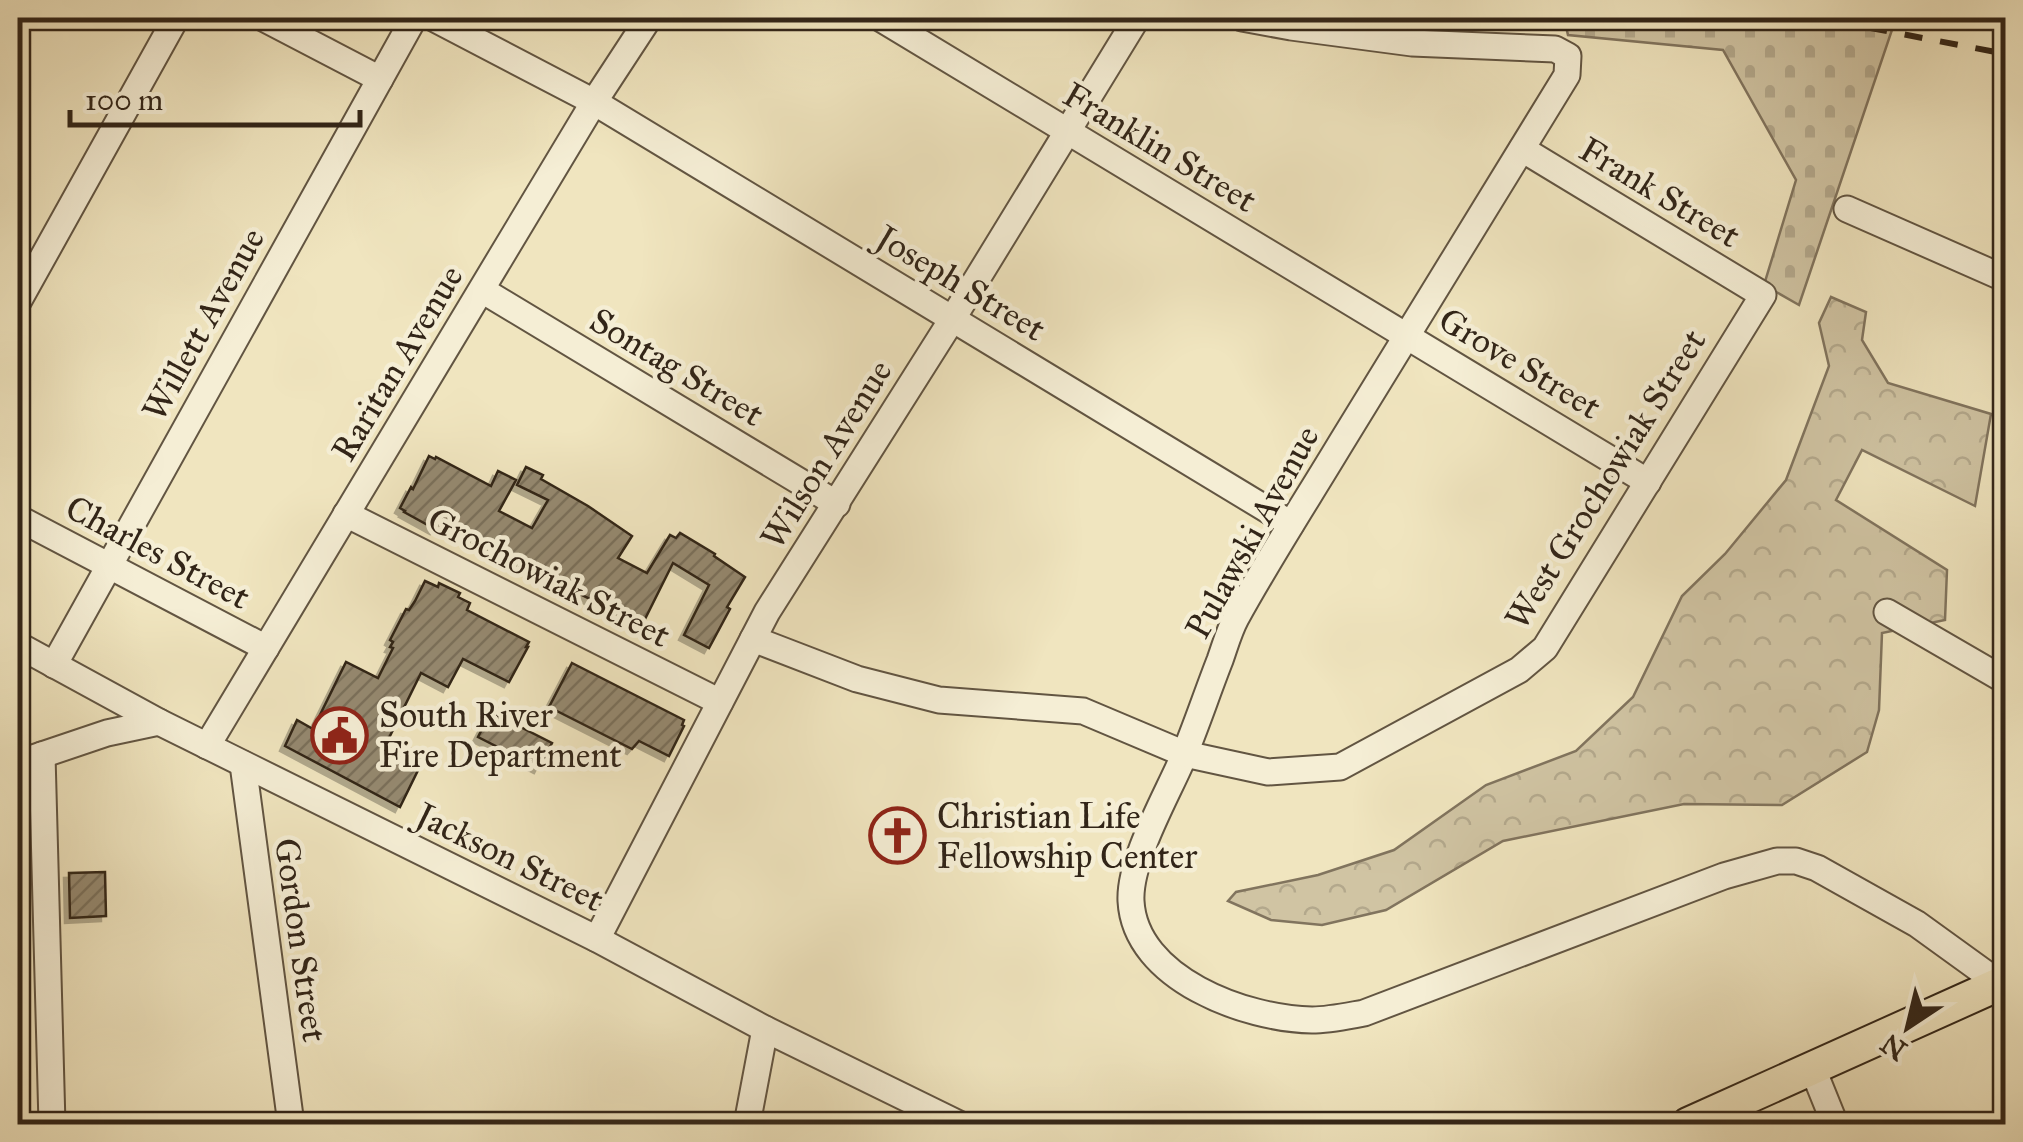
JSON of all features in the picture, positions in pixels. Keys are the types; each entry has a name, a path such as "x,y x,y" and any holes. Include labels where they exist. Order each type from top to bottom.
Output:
{"main road":[{"path":"1688,1124 2003,983"}],"street":[{"path":"18,302 176,18"},
{"path":"263,18 380,79"},
{"name":"Willett Avenue","path":"54,664 414,18"},
{"name":"Joseph Street","path":"433,18 594,102 1291,524"},
{"name":"Raritan Avenue","path":"207,746 594,102 649,18"},
{"name":"Franklin Street","path":"880,18 1406,335"},
{"name":"Wilson Avenue","path":"597,939 767,612 1136,18"},
{"name":"Pulawski Avenue","path":"1242,18 1412,42 1554,48 1568,56 1567,75 1234,622 1185,754 1137,861 1130,897 1133,915 1142,938 1162,964 1202,992 1260,1014 1311,1020 1338,1018 1364,1013 1724,876 1777,861 1796,861 1839,879 1917,924 2003,983"},
{"name":"Frank Street","path":"1522,149 1763,295"},
{"path":"1848,209 2006,279"},
{"name":"Sontag Street","path":"482,290 837,504"},
{"name":"West Grochowiak Street","path":"753,639 857,679 939,700 1083,712 1185,754 1268,772 1340,767 1519,670 1545,648 1763,295"},
{"name":"Grove Street","path":"1406,335 1648,482"},
{"name":"Grochowiak Street","path":"346,514 720,702"},
{"name":"Charles Street","path":"18,518 266,648"},
{"path":"1887,612 2006,681"},
{"name":"Jackson Street","path":"18,644 159,722 959,1124"},
{"path":"52,1124 30,759 107,732 159,722"},
{"name":"Gordon Street","path":"243,764 290,1124"},
{"path":"747,1124 765,1028"},
{"path":"1812,1067 1835,1124"}],"green space":[{"path":"1564,18 1896,18 1799,305 1764,285 1796,180 1723,50 1568,35"},
{"path":"1939,18 2005,18 2005,31"},
{"path":"1831,297 1866,312 1862,340 1888,383 1991,414 1975,506 1862,450 1836,500 1947,570 1945,620 1882,633 1879,710 1867,752 1782,805 1684,804 1503,841 1386,910 1322,925 1271,920 1228,901 1236,892 1318,875 1394,850 1486,785 1576,751 1633,697 1682,596 1725,554 1786,480 1829,366 1819,323"}],"building":[{"path":"429,456 491,486 498,471 516,480 499,511 532,528 548,500 517,485 526,467 543,475 541,479 632,536 618,558 647,573 670,535 676,538 680,533 715,554 745,577 709,648 684,635 709,585 673,563 642,625 440,520 435,529 404,512 400,508"},
{"path":"425,581 460,593 458,597 470,603 467,610 529,642 509,682 463,659 448,687 421,673 389,738 425,756 400,807 285,746 297,720 313,729 346,662 378,678 393,648 390,640"},
{"path":"572,663 684,720 669,756 639,741 632,749 549,707"},
{"path":"491,712 552,743 539,768 478,737"},
{"path":"105,872 106,916 70,918 69,873"}],"railway":[{"path":"1798,18 2006,54"}],"place":[{"name":"South River Fire Department","path":"340,735"},
{"name":"Christian Life Fellowship Center","path":"898,836"}]}
